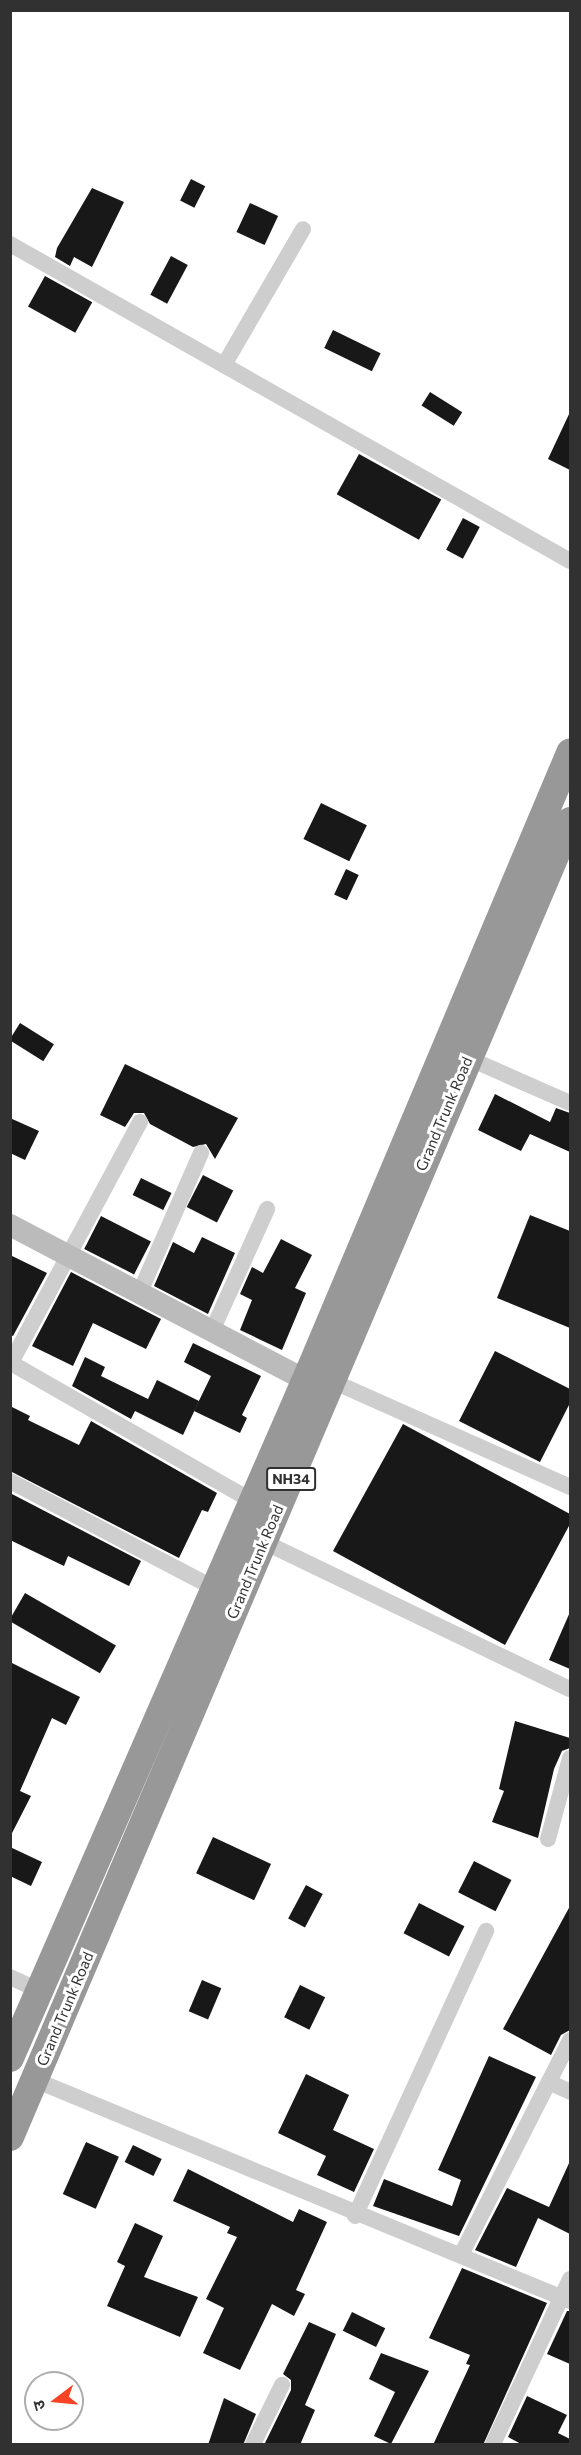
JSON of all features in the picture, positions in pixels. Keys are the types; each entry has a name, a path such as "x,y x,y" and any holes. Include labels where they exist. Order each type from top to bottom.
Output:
{"highway":[{"name":"Grand Trunk Road","path":"10,2058 304,1380 570,753"},
{"name":"Grand Trunk Road","path":"10,2137 570,821"}],"street":[{"path":"224,364 303,229"},
{"path":"10,244 570,561"},
{"path":"468,1058 570,1103"},
{"path":"140,1122 13,1355 12,1366 252,1501"},
{"path":"140,1292 201,1153"},
{"path":"212,1331 267,1209"},
{"path":"10,1224 304,1380"},
{"path":"332,1381 570,1487"},
{"path":"10,1481 214,1588"},
{"path":"264,1542 570,1689"},
{"path":"548,1839 570,1758"},
{"path":"355,2216 486,1931"},
{"path":"10,1977 38,1990"},
{"path":"461,2255 570,2040"},
{"path":"35,2080 355,2216 461,2255 566,2299"},
{"path":"549,2082 570,2092"},
{"path":"493,2445 566,2299 570,2279"},
{"path":"253,2445 282,2385"}],"building":[{"path":"191,179 205,186 194,208 180,200"},
{"path":"92,188 124,202 92,267 74,257 70,266 55,257 57,248"},
{"path":"250,203 278,216 265,245 236,232"},
{"path":"171,256 188,265 167,304 150,295"},
{"path":"45,276 92,302 75,333 28,307"},
{"path":"333,330 381,353 372,371 324,348"},
{"path":"430,392 462,412 454,426 422,406"},
{"path":"570,412 570,470 548,459"},
{"path":"359,454 441,500 419,540 337,494"},
{"path":"463,518 480,527 463,559 446,550"},
{"path":"321,803 367,825 349,861 303,839"},
{"path":"346,869 359,875 347,900 334,894"},
{"path":"20,1023 54,1044 43,1061 10,1040"},
{"path":"125,1064 238,1118 215,1159 206,1144 193,1147 150,1124 144,1113 134,1113 125,1127 100,1115"},
{"path":"495,1094 550,1122 556,1108 570,1113 570,1152 530,1134 521,1151 478,1130"},
{"path":"10,1118 39,1131 25,1160 10,1153"},
{"path":"203,1175 233,1190 217,1223 187,1207"},
{"path":"141,1178 172,1193 163,1210 133,1195"},
{"path":"530,1215 570,1231 570,1328 497,1298"},
{"path":"101,1216 151,1241 134,1274 84,1249"},
{"path":"202,1237 235,1253 208,1314 154,1286 173,1242 194,1253"},
{"path":"281,1239 312,1255 295,1288 306,1293 282,1350 240,1330 252,1300 240,1294 252,1267 263,1273"},
{"path":"10,1255 47,1273 13,1336 10,1335"},
{"path":"71,1272 161,1319 146,1349 93,1323 73,1366 32,1346"},
{"path":"193,1343 261,1376 242,1415 247,1418 240,1433 194,1411 211,1376 184,1362"},
{"path":"495,1351 570,1389 570,1403 540,1462 459,1421"},
{"path":"85,1357 105,1367 101,1376 148,1399 157,1380 199,1401 183,1435 135,1411 131,1419 72,1386"},
{"path":"10,1406 30,1416 28,1420 79,1445 91,1421 217,1493 208,1512 202,1510 179,1558 10,1471"},
{"path":"403,1424 570,1514 570,1524 505,1645 333,1551"},
{"path":"10,1493 141,1561 129,1586 68,1556 64,1566 10,1540"},
{"path":"25,1593 116,1646 100,1673 10,1621"},
{"path":"570,1612 570,1669 549,1660"},
{"path":"10,1662 80,1697 66,1725 52,1718 20,1791 31,1796 10,1837"},
{"path":"515,1721 570,1738 570,1748 562,1751 554,1769 538,1838 492,1822 504,1791 499,1789"},
{"path":"213,1837 271,1864 254,1900 196,1873"},
{"path":"10,1847 42,1862 31,1886 10,1876"},
{"path":"474,1861 511,1880 496,1911 458,1892"},
{"path":"306,1885 323,1894 305,1927 288,1919"},
{"path":"419,1903 464,1926 449,1956 404,1933"},
{"path":"570,1906 570,2030 561,2035 551,2055 503,2029"},
{"path":"202,1980 221,1988 208,2020 189,2011"},
{"path":"300,1985 325,1997 309,2030 284,2017"},
{"path":"489,2056 536,2077 459,2236 373,2206 384,2179 452,2206 461,2180 438,2170"},
{"path":"306,2074 349,2095 333,2130 374,2149 354,2192 317,2175 326,2156 278,2133"},
{"path":"86,2142 119,2157 96,2209 63,2194"},
{"path":"133,2145 162,2159 153,2176 125,2162"},
{"path":"570,2161 570,2234 538,2218 516,2267 475,2250 507,2188 549,2207"},
{"path":"188,2169 293,2222 299,2209 327,2222 296,2290 305,2294 294,2316 272,2304 240,2370 203,2353 224,2308 206,2299 237,2237 227,2233 230,2227 173,2201"},
{"path":"135,2223 163,2236 144,2277 198,2297 180,2337 107,2306 125,2266 117,2262"},
{"path":"462,2268 547,2303 483,2445 433,2445 470,2365 466,2364 470,2355 429,2338"},
{"path":"567,2311 570,2311 570,2364 547,2354"},
{"path":"352,2312 385,2328 376,2347 343,2331"},
{"path":"309,2322 336,2334 305,2405 315,2410 300,2445 264,2445 291,2390 291,2380 283,2374"},
{"path":"381,2353 429,2371 391,2444 374,2436 395,2392 369,2379"},
{"path":"527,2396 567,2415 558,2433 570,2439 570,2445 523,2445 508,2437"},
{"path":"224,2398 256,2414 243,2445 208,2445"}]}
